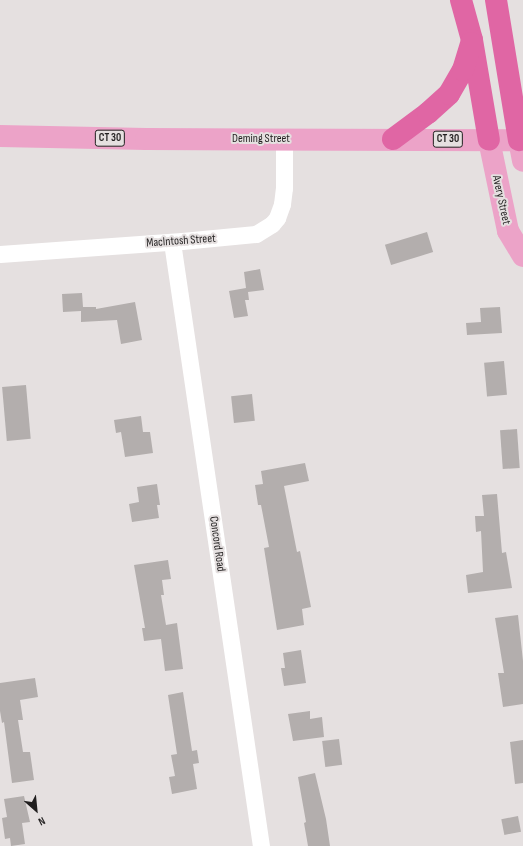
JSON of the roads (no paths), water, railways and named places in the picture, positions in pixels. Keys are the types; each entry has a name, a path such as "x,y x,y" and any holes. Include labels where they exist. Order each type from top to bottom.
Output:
{"highway":[{"path":"461,0 472,40 489,140"},
{"path":"496,0 522,147"},
{"path":"393,139 428,113 449,94 462,70 472,40"}],"main road":[{"name":"Deming Street","path":"0,136 146,139 489,140 522,147"},
{"name":"Avery Street","path":"489,140 508,231 523,256"}],"street":[{"name":"MacIntosh Street","path":"0,254 172,242 249,235 265,230 272,224 279,213 282,204 284,188 284,139"},
{"name":"Concord Road","path":"172,242 261,846"}]}
